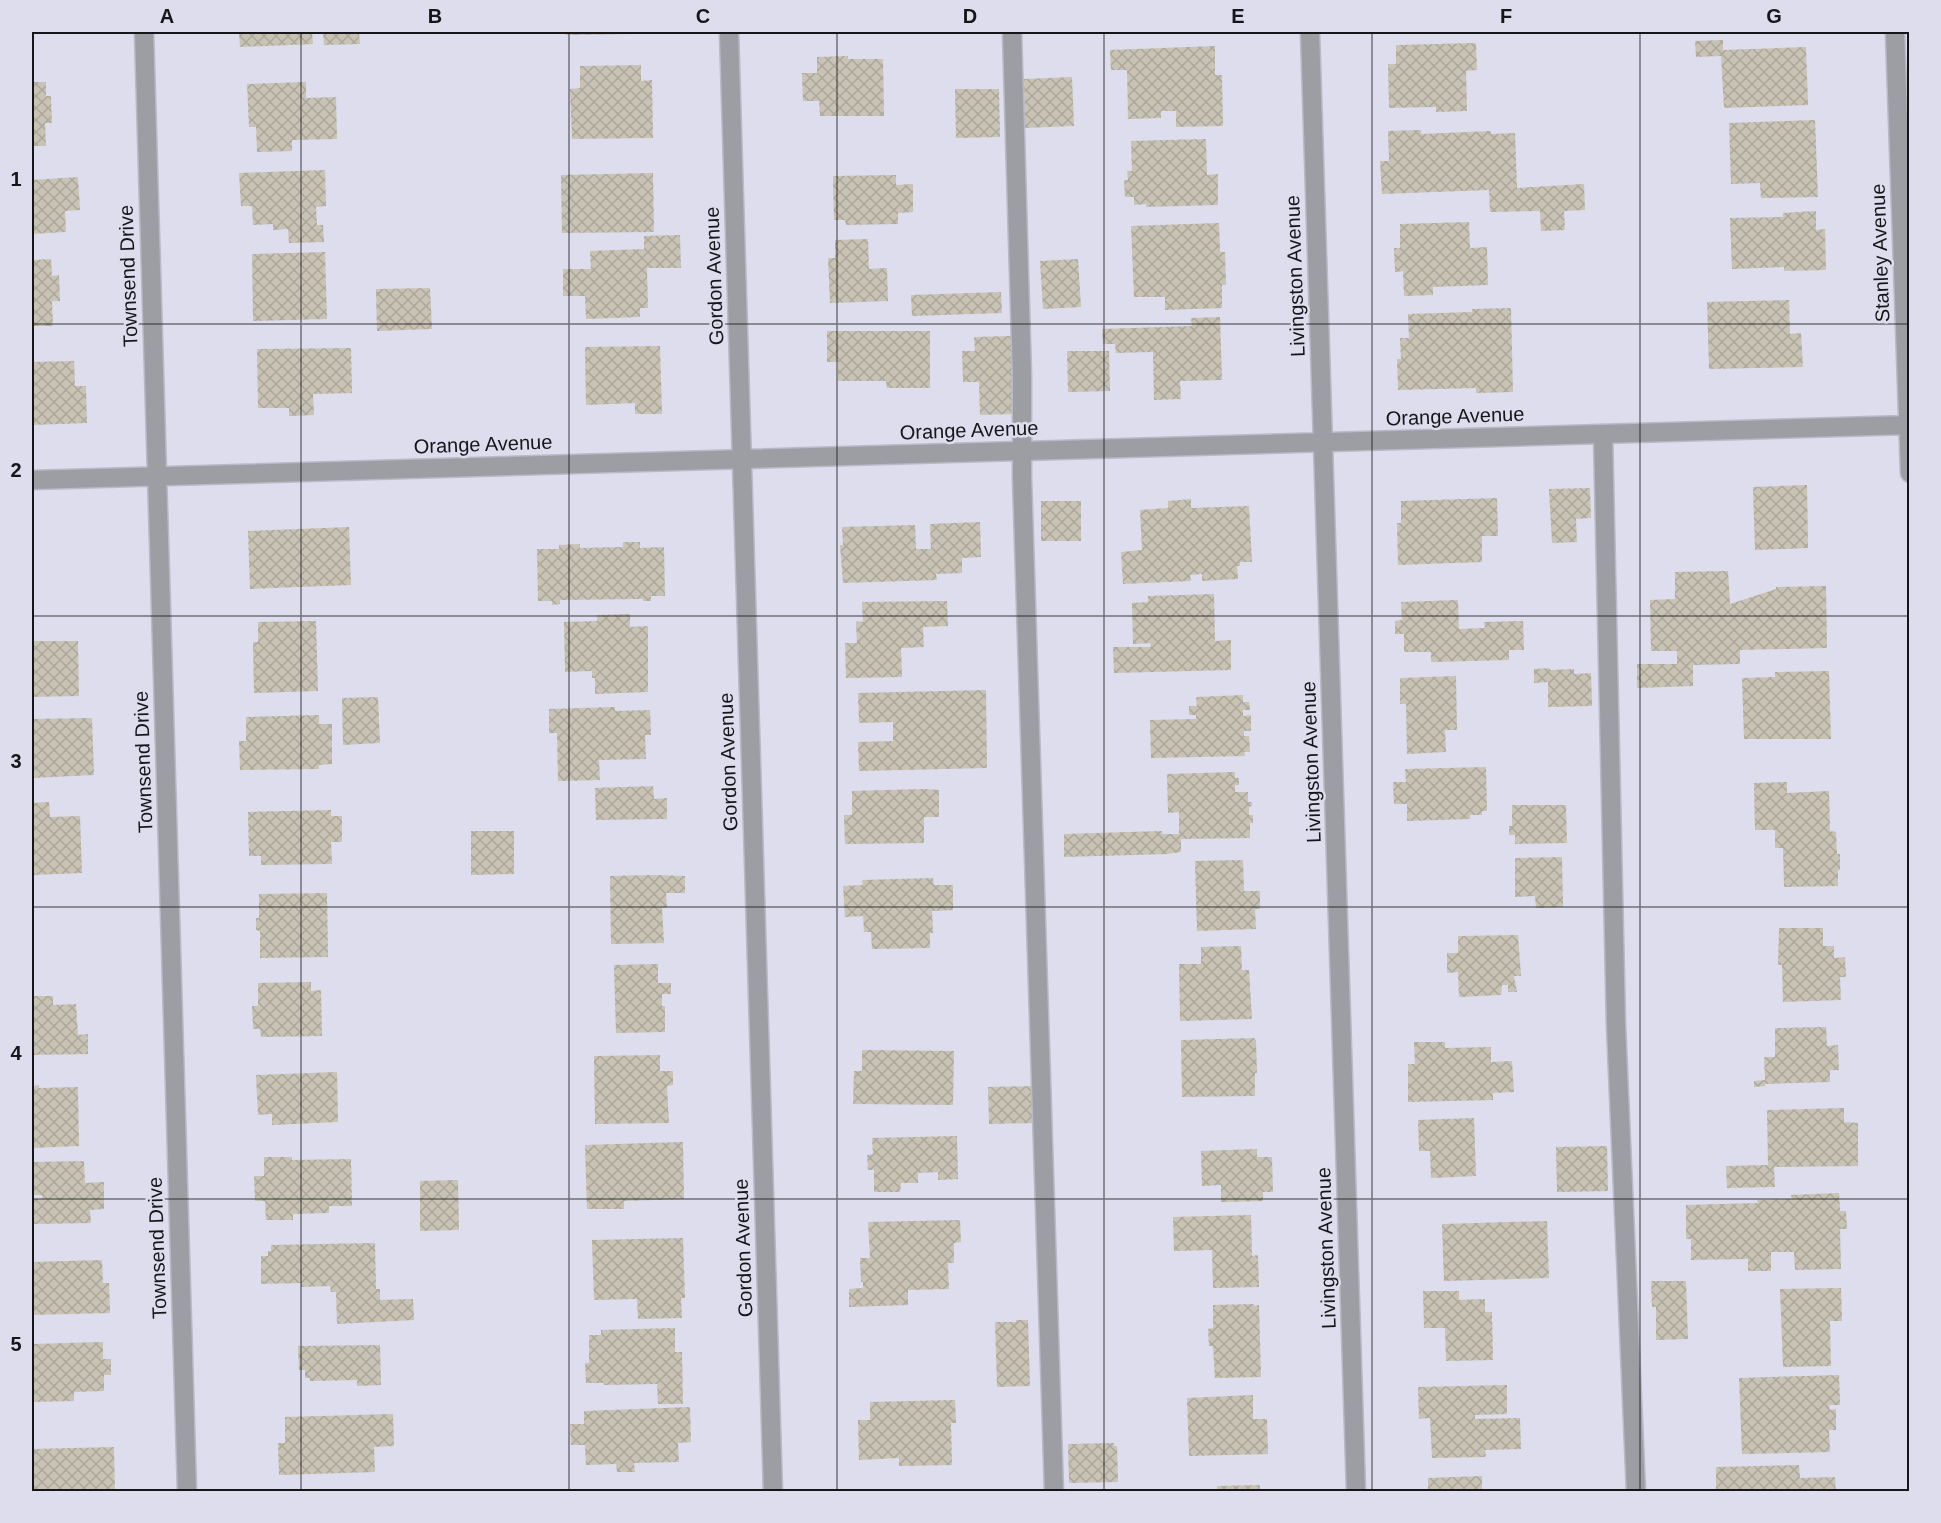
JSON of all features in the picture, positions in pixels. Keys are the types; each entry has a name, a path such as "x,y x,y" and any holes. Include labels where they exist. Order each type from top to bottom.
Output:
{"street":[{"name":"Townsend Drive","path":"144,32 187,1491"},
{"name":"Gordon Avenue","path":"729,32 773,1491"},
{"path":"1012,32 1022,451 1054,1491"},
{"name":"Livingston Avenue","path":"1310,32 1356,1491"},
{"name":"Stanley Avenue","path":"1895,32 1910,473"},
{"name":"Orange Avenue","path":"32,480 1908,425"},
{"path":"1603,434 1616,1025 1636,1491"}],"building":[{"path":"239,32 312,32 313,44 240,47"},
{"path":"323,32 359,32 360,44 324,45"},
{"path":"566,32 634,32 634,34 566,35"},
{"path":"1723,40 1723,50 1806,47 1808,105 1724,108 1721,56 1696,57 1695,41"},
{"path":"1476,43 1477,70 1466,71 1467,111 1436,112 1436,107 1389,108 1388,64 1396,64 1396,45"},
{"path":"1215,46 1215,75 1222,75 1223,126 1176,127 1176,111 1161,111 1161,118 1128,119 1127,70 1111,70 1110,50"},
{"path":"848,56 848,59 883,59 884,116 820,116 819,101 803,101 802,73 817,73 817,57"},
{"path":"641,65 641,81 652,80 653,138 572,139 570,89 580,88 580,66"},
{"path":"1072,77 1074,126 1025,128 1024,79"},
{"path":"32,82 46,82 46,96 51,96 52,123 45,123 46,146 32,146"},
{"path":"306,82 306,98 336,97 337,139 292,140 292,151 257,152 256,127 249,127 247,84"},
{"path":"955,89 999,89 1000,137 956,138"},
{"path":"1815,120 1818,197 1761,198 1760,183 1731,184 1729,123"},
{"path":"1421,130 1421,134 1491,131 1491,134 1515,133 1517,188 1584,184 1585,210 1564,211 1565,230 1541,231 1540,211 1490,212 1489,190 1382,194 1380,161 1389,161 1388,131"},
{"path":"1206,139 1207,175 1218,174 1218,205 1146,207 1146,204 1134,205 1134,197 1125,197 1124,180 1128,180 1127,171 1132,171 1131,141"},
{"path":"325,170 326,206 316,207 317,225 323,225 324,242 289,243 288,229 273,230 273,224 253,225 252,206 241,206 239,173"},
{"path":"653,173 654,232 562,233 561,175"},
{"path":"896,175 896,185 913,184 913,212 898,213 898,224 846,225 845,220 834,220 833,176"},
{"path":"78,177 80,210 65,211 66,232 32,234 32,180"},
{"path":"1816,211 1816,230 1825,229 1826,270 1784,271 1784,267 1732,269 1730,218 1783,217 1783,213"},
{"path":"1469,222 1470,248 1487,247 1488,285 1433,287 1433,295 1404,296 1403,271 1395,272 1394,248 1400,248 1400,224"},
{"path":"1219,223 1220,252 1225,252 1226,285 1222,285 1222,308 1165,310 1165,297 1134,297 1131,226"},
{"path":"680,235 681,268 647,268 648,308 640,308 640,317 586,319 585,296 563,296 563,269 591,269 590,251 644,249 644,236"},
{"path":"868,239 869,269 887,268 888,301 830,303 828,258 835,258 835,240"},
{"path":"325,252 327,319 253,321 252,254"},
{"path":"51,259 52,276 59,275 60,301 52,301 53,326 32,326 32,260"},
{"path":"1078,259 1081,307 1043,309 1040,261"},
{"path":"430,288 432,329 377,331 376,289"},
{"path":"1001,292 1002,313 912,316 911,295"},
{"path":"1789,300 1790,334 1801,333 1803,367 1709,369 1707,302"},
{"path":"1511,308 1513,392 1476,393 1476,388 1398,390 1397,359 1401,359 1400,338 1409,338 1408,314"},
{"path":"1220,317 1222,380 1180,381 1181,399 1154,400 1153,352 1116,353 1115,344 1103,344 1102,329 1192,326 1191,318"},
{"path":"827,331 930,331 930,388 887,388 886,381 838,381 838,362 827,362"},
{"path":"1011,336 1014,414 980,415 979,382 963,382 962,351 975,351 974,337"},
{"path":"660,346 662,414 635,414 635,403 586,405 585,347"},
{"path":"351,348 352,393 313,394 314,415 289,416 289,408 258,408 257,349"},
{"path":"1067,351 1109,351 1110,391 1068,392"},
{"path":"74,361 75,386 86,386 87,423 32,425 32,362"},
{"path":"1807,485 1808,548 1755,550 1753,487"},
{"path":"1590,488 1591,518 1576,519 1577,542 1552,543 1549,489"},
{"path":"1497,498 1498,536 1482,536 1482,562 1398,565 1397,523 1401,523 1401,501"},
{"path":"1191,499 1191,508 1249,506 1252,562 1240,562 1240,566 1237,566 1238,579 1202,581 1202,574 1190,575 1191,581 1123,584 1121,552 1142,550 1140,510 1168,508 1168,501"},
{"path":"1041,501 1081,501 1081,541 1041,541"},
{"path":"980,522 981,557 962,558 962,573 936,574 937,580 843,583 840,545 843,545 842,527 915,525 916,549 931,549 930,524"},
{"path":"349,527 351,585 250,589 248,531"},
{"path":"623,542 640,542 640,548 664,547 665,596 651,596 651,601 643,601 643,599 560,600 560,604 552,605 552,601 538,601 537,549 559,549 559,545 580,544 580,548 623,547"},
{"path":"1728,571 1730,604 1776,589 1776,587 1826,586 1827,648 1740,650 1740,664 1693,665 1693,686 1637,688 1637,664 1677,664 1677,651 1651,651 1650,600 1675,599 1675,572"},
{"path":"1214,594 1215,641 1231,640 1231,670 1114,673 1113,647 1151,647 1150,643 1133,644 1132,603 1148,602 1148,596"},
{"path":"1458,600 1459,629 1485,628 1484,622 1523,621 1524,650 1509,650 1509,660 1431,662 1431,652 1404,652 1404,634 1395,634 1395,621 1402,620 1401,602"},
{"path":"947,601 948,626 923,627 924,647 901,648 902,677 846,678 845,643 857,643 856,621 863,622 862,602"},
{"path":"630,614 630,627 648,626 648,692 595,694 595,678 592,678 592,671 565,672 564,622 597,621 597,615"},
{"path":"316,621 318,691 254,693 253,642 258,642 258,622"},
{"path":"32,641 78,641 79,696 32,697"},
{"path":"1550,668 1550,670 1574,669 1574,674 1591,673 1592,706 1548,707 1548,682 1534,683 1534,669"},
{"path":"1829,671 1831,739 1744,739 1742,678 1775,677 1775,672"},
{"path":"1456,676 1457,730 1445,730 1446,752 1407,754 1406,704 1400,704 1400,678"},
{"path":"986,690 987,768 859,771 858,742 893,741 893,722 859,723 858,693"},
{"path":"1243,695 1243,702 1249,702 1250,710 1243,710 1243,716 1251,715 1251,731 1244,731 1244,736 1249,736 1250,752 1244,752 1245,756 1151,758 1150,720 1196,719 1196,715 1189,715 1189,706 1197,706 1196,697"},
{"path":"378,697 380,743 343,745 342,698"},
{"path":"615,707 615,711 650,710 651,735 645,735 646,759 599,760 600,780 558,781 557,733 549,733 549,709"},
{"path":"319,715 319,724 332,724 332,764 319,765 319,769 240,770 239,741 246,741 246,717"},
{"path":"92,718 94,775 32,778 32,719"},
{"path":"1486,767 1487,811 1482,811 1482,815 1470,815 1470,819 1407,821 1407,804 1394,804 1393,782 1406,782 1405,769"},
{"path":"1235,772 1235,778 1239,778 1239,785 1235,785 1235,792 1248,792 1248,802 1252,802 1252,806 1249,807 1249,815 1253,815 1253,823 1250,823 1250,838 1181,839 1181,852 1166,854 1064,857 1064,834 1162,831 1162,834 1179,834 1179,812 1168,813 1167,774"},
{"path":"1787,782 1787,793 1829,791 1830,831 1836,832 1837,854 1840,854 1838,886 1784,887 1783,848 1775,848 1775,830 1755,830 1754,783"},
{"path":"653,786 654,799 667,798 667,819 596,820 595,788"},
{"path":"939,790 939,817 924,817 924,843 845,844 844,815 852,815 852,791"},
{"path":"49,802 50,817 80,816 82,873 32,875 32,803"},
{"path":"1512,805 1566,805 1567,843 1515,844 1515,835 1509,835 1509,826 1512,826"},
{"path":"331,810 331,816 342,816 342,842 331,842 332,864 261,865 261,856 249,856 248,812"},
{"path":"471,831 514,831 514,874 471,875"},
{"path":"1562,857 1563,907 1536,908 1535,896 1515,897 1515,858"},
{"path":"1243,860 1244,891 1260,891 1260,909 1255,909 1256,929 1197,931 1195,861"},
{"path":"610,876 685,876 685,893 666,893 667,907 662,908 664,943 611,944"},
{"path":"933,878 934,885 953,885 953,910 932,911 933,933 930,933 930,948 872,949 871,932 864,932 863,916 845,917 843,886 863,885 862,880"},
{"path":"327,893 328,957 260,958 260,931 256,930 256,918 259,918 259,894"},
{"path":"1779,928 1823,928 1823,946 1834,946 1834,958 1845,957 1846,977 1840,977 1841,1000 1783,1002 1782,965 1778,965"},
{"path":"1518,935 1521,976 1514,976 1517,992 1508,992 1508,985 1502,985 1501,995 1459,997 1458,972 1447,973 1447,953 1458,953 1458,936"},
{"path":"1241,946 1242,970 1249,970 1252,1019 1180,1021 1179,964 1201,964 1201,947"},
{"path":"658,964 658,983 671,983 671,994 662,994 662,1006 665,1006 665,1032 616,1033 614,965"},
{"path":"311,982 311,991 321,990 322,1036 261,1037 260,1029 253,1029 252,1006 258,1006 258,983"},
{"path":"32,996 53,996 53,1005 76,1004 78,1035 88,1034 88,1054 32,1055"},
{"path":"1826,1027 1827,1046 1838,1045 1839,1070 1830,1070 1830,1082 1765,1084 1765,1086 1754,1087 1754,1081 1765,1080 1764,1057 1775,1057 1775,1028"},
{"path":"1254,1038 1257,1073 1255,1073 1255,1096 1182,1097 1181,1040"},
{"path":"1414,1042 1445,1042 1445,1048 1491,1047 1491,1062 1512,1061 1514,1092 1493,1093 1493,1100 1408,1102 1408,1064 1415,1064"},
{"path":"862,1050 954,1051 953,1105 853,1104 854,1071 862,1071"},
{"path":"660,1055 660,1071 673,1071 673,1085 667,1086 669,1123 595,1124 594,1056"},
{"path":"337,1072 338,1122 272,1125 272,1114 258,1115 256,1075"},
{"path":"39,1085 39,1088 78,1087 79,1146 32,1148 32,1086"},
{"path":"1035,1086 1035,1123 989,1124 988,1087"},
{"path":"1844,1108 1844,1122 1858,1123 1858,1166 1774,1167 1775,1187 1727,1188 1726,1166 1768,1165 1767,1110"},
{"path":"1474,1118 1476,1176 1431,1178 1430,1151 1419,1151 1418,1120"},
{"path":"957,1136 958,1179 938,1180 938,1172 918,1173 918,1183 901,1183 900,1192 874,1192 874,1170 868,1170 867,1155 873,1154 872,1138"},
{"path":"683,1142 684,1199 624,1201 624,1209 587,1209 585,1145"},
{"path":"1607,1146 1608,1191 1557,1192 1556,1147"},
{"path":"1257,1149 1257,1157 1272,1157 1273,1192 1263,1192 1263,1201 1221,1202 1221,1185 1202,1186 1201,1151"},
{"path":"264,1157 292,1157 292,1160 351,1159 352,1206 329,1206 329,1213 293,1214 293,1220 266,1220 265,1201 255,1201 254,1176 264,1176"},
{"path":"84,1161 85,1183 104,1182 104,1209 90,1210 91,1223 32,1224 32,1199 42,1199 42,1195 32,1195 32,1162"},
{"path":"458,1180 459,1230 420,1231 420,1181"},
{"path":"1839,1193 1840,1211 1846,1211 1847,1229 1840,1229 1841,1269 1795,1270 1794,1252 1771,1252 1771,1271 1748,1271 1748,1259 1691,1260 1691,1239 1686,1239 1686,1205 1758,1203 1757,1200 1792,1199 1791,1195"},
{"path":"1251,1215 1252,1256 1258,1255 1259,1287 1213,1288 1212,1250 1174,1251 1173,1217"},
{"path":"960,1220 961,1242 954,1243 954,1263 948,1263 949,1289 908,1290 908,1305 849,1307 849,1289 863,1288 860,1258 870,1258 868,1222"},
{"path":"1547,1221 1549,1278 1444,1281 1442,1224"},
{"path":"683,1238 685,1298 681,1298 682,1318 638,1319 637,1299 594,1300 592,1240"},
{"path":"375,1243 376,1289 380,1289 380,1300 413,1299 414,1320 337,1324 336,1292 331,1292 330,1286 301,1287 301,1283 261,1284 261,1256 268,1256 271,1245"},
{"path":"102,1260 103,1283 109,1283 110,1313 32,1315 32,1262"},
{"path":"1651,1281 1686,1281 1688,1339 1656,1340 1656,1307 1652,1307"},
{"path":"1841,1288 1842,1321 1830,1321 1831,1366 1783,1367 1780,1289"},
{"path":"1423,1291 1459,1291 1459,1300 1485,1299 1485,1312 1492,1312 1493,1360 1446,1361 1445,1328 1424,1328"},
{"path":"1254,1304 1254,1306 1259,1305 1261,1377 1215,1378 1213,1346 1209,1346 1208,1329 1213,1328 1213,1305"},
{"path":"1016,1320 1028,1320 1030,1386 997,1387 995,1322 1016,1322"},
{"path":"675,1328 675,1352 682,1352 683,1404 658,1404 657,1384 586,1383 585,1363 589,1363 589,1335 601,1335 601,1330"},
{"path":"103,1342 103,1359 111,1359 111,1375 104,1375 104,1391 74,1392 74,1401 32,1402 32,1344"},
{"path":"380,1345 381,1385 357,1386 357,1380 310,1381 310,1378 305,1378 305,1370 299,1370 298,1346"},
{"path":"1839,1375 1840,1405 1829,1405 1830,1410 1836,1409 1836,1430 1829,1430 1830,1452 1742,1454 1739,1378"},
{"path":"1507,1385 1507,1414 1475,1415 1475,1419 1520,1418 1521,1449 1485,1450 1486,1457 1432,1458 1430,1418 1419,1419 1418,1387"},
{"path":"1253,1395 1253,1419 1267,1419 1268,1454 1189,1456 1187,1398"},
{"path":"955,1400 956,1423 951,1423 952,1465 899,1466 899,1458 859,1460 858,1420 870,1420 870,1402"},
{"path":"690,1407 691,1442 678,1443 679,1462 634,1463 635,1472 617,1472 616,1464 586,1465 585,1445 571,1445 570,1424 584,1424 584,1411"},
{"path":"393,1414 394,1446 374,1447 375,1472 279,1475 278,1443 285,1443 285,1417"},
{"path":"1114,1443 1114,1446 1117,1446 1118,1482 1069,1483 1068,1444"},
{"path":"114,1447 115,1492 32,1492 32,1449"},
{"path":"1799,1465 1800,1478 1835,1477 1836,1492 1716,1492 1716,1467"},
{"path":"1482,1476 1482,1492 1428,1492 1428,1478"},
{"path":"1260,1485 1260,1492 1217,1492 1217,1486"}]}
